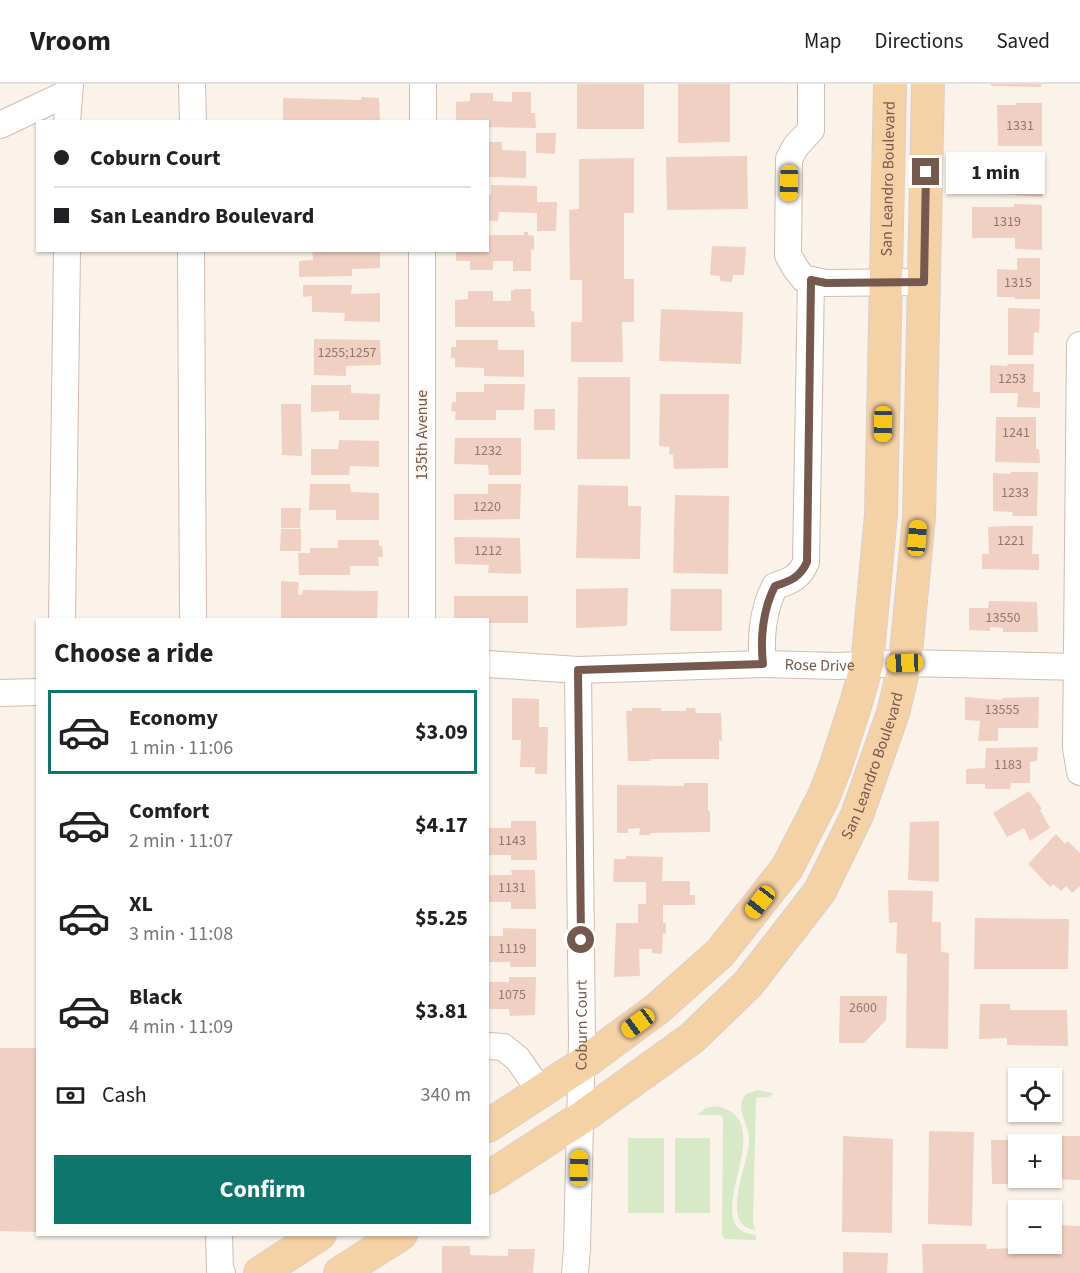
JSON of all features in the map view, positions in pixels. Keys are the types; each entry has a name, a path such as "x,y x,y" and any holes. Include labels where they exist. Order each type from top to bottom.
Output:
{"main road":[{"name":"San Leandro Boulevard","path":"489,1125 582,1065 657,1009 720,953 787,867 831,778 867,664 881,515 890,84"},
{"name":"San Leandro Boulevard","path":"489,1177 581,1118 700,1030 748,984 820,891 857,815 893,713 905,663 919,517 928,84"},
{"path":"260,1273 317,1236"},
{"path":"340,1273 398,1236"}],"street":[{"path":"192,84 193,120"},
{"path":"423,84 423,120"},
{"path":"811,84 811,130 796,146 789,159 788,255 804,279 826,283 924,282"},
{"path":"0,125 69,88 68,120"},
{"path":"62,618 67,252"},
{"path":"191,252 193,618"},
{"name":"135th Avenue","path":"422,252 422,618"},
{"path":"763,664 761,644 768,599 775,586 790,582 802,574 807,562 811,280"},
{"path":"1080,345 1079,667 1076,748 1080,772"},
{"name":"Rose Drive","path":"489,664 578,670 763,664 838,666 905,663 1079,667"},
{"name":"Coburn Court","path":"575,1273 582,1065 578,670"},
{"path":"0,693 36,692"},
{"path":"489,1047 502,1047 518,1059 540,1091"},
{"path":"219,1236 222,1273"}],"green space":[{"path":"757,1090 774,1093 769,1097 756,1098 753,1222 755,1230 744,1226 738,1217 737,1205 749,1138 741,1105 746,1094"},
{"path":"715,1106 735,1115 743,1130 732,1214 739,1228 756,1235 756,1240 725,1239 722,1235 723,1118 720,1115 697,1115 706,1108"},
{"path":"628,1138 664,1138 664,1213 628,1213"},
{"path":"675,1138 710,1138 710,1213 675,1213"}],"building":[{"path":"577,84 644,84 644,129 577,129"},
{"path":"678,84 730,84 730,142 678,143"},
{"path":"991,84 1041,84 1041,87 991,86"},
{"path":"512,92 531,92 531,113 535,113 536,128 489,127 489,120 456,120 456,102 470,101 470,93 493,93 493,101 512,102"},
{"path":"361,97 379,98 380,120 283,120 283,98 361,100"},
{"path":"1016,103 1042,103 1042,146 998,146 997,105 1016,105"},
{"path":"536,133 556,133 555,154 536,153"},
{"path":"489,142 502,142 502,150 526,151 526,178 489,177"},
{"path":"1018,155 1042,155 1042,197 998,194 998,166 1018,166"},
{"path":"747,156 748,209 667,210 666,157"},
{"path":"634,158 634,213 624,213 624,279 634,279 634,322 622,322 623,362 571,362 571,322 582,322 582,280 570,280 569,210 579,209 579,159"},
{"path":"491,185 537,186 537,202 557,202 556,231 537,231 537,213 499,212 498,221 489,221 489,195 491,195"},
{"path":"1014,204 1042,205 1042,250 1015,249 1015,238 972,238 972,207 1014,207"},
{"path":"524,232 528,232 528,235 534,236 531,271 513,271 513,261 493,261 493,270 470,270 470,261 456,261 456,252 489,252 489,235 524,235"},
{"path":"712,246 746,247 744,275 733,275 732,282 720,281 720,276 710,275"},
{"path":"312,252 380,252 380,268 352,269 352,276 299,277 299,261 313,260"},
{"path":"1017,258 1040,258 1040,299 997,297 997,269 1017,270"},
{"path":"303,285 352,285 351,294 380,293 380,322 344,321 345,313 312,312 312,296 303,297"},
{"path":"531,289 531,311 534,311 535,327 455,327 455,300 468,299 468,291 493,291 493,301 511,301 511,291"},
{"path":"1008,308 1040,309 1039,333 1034,332 1033,355 1008,355"},
{"path":"661,309 743,312 741,364 659,361"},
{"path":"314,339 380,340 381,365 346,366 346,376 314,375"},
{"path":"456,340 498,340 498,350 524,350 524,377 484,376 484,368 455,367 455,358 451,358 451,347 456,347"},
{"path":"1007,364 1034,364 1033,392 1040,392 1040,408 1017,407 1018,393 990,393 990,365 1008,366"},
{"path":"578,377 630,377 630,459 577,459"},
{"path":"484,384 525,384 524,410 496,410 496,420 455,420 456,412 451,411 452,402 456,402 456,392 484,392"},
{"path":"311,385 351,385 351,393 380,394 379,420 339,420 339,411 311,412"},
{"path":"660,394 729,394 728,468 674,469 673,455 669,454 670,447 659,446"},
{"path":"281,404 301,404 302,456 282,455"},
{"path":"534,409 555,409 555,430 534,430"},
{"path":"996,417 1036,417 1036,449 1039,449 1040,463 995,462"},
{"path":"455,438 521,438 521,475 489,475 488,465 454,464"},
{"path":"339,440 379,441 379,467 350,466 349,475 311,475 311,449 338,449"},
{"path":"1011,472 1038,472 1037,516 1012,516 1013,512 993,511 993,473 1011,474"},
{"path":"310,484 350,484 351,492 379,493 379,520 336,520 336,510 309,510"},
{"path":"488,484 521,484 520,519 454,520 454,494 488,494"},
{"path":"578,485 628,486 628,506 641,506 640,559 576,558"},
{"path":"675,495 729,496 728,574 673,573"},
{"path":"281,508 301,508 300,528 281,528"},
{"path":"1033,526 1032,554 1039,554 1039,570 982,569 982,554 989,554 988,527"},
{"path":"281,529 301,529 301,551 280,551"},
{"path":"454,537 520,538 521,574 488,573 489,565 455,564"},
{"path":"338,540 379,540 383,557 378,557 379,566 350,566 350,575 299,575 298,553 310,553 310,548 338,548"},
{"path":"281,581 299,582 298,595 302,595 303,590 378,591 377,618 281,618"},
{"path":"628,588 627,626 576,628 576,589"},
{"path":"671,589 722,589 722,631 670,631"},
{"path":"454,596 528,596 528,623 489,623 489,618 454,618"},
{"path":"989,601 1037,602 1038,632 1003,632 1003,628 990,627 990,631 969,630 969,608 988,608"},
{"path":"965,697 1002,700 1002,698 1039,697 1038,728 998,728 998,741 978,741 980,721 965,720"},
{"path":"512,698 539,699 539,727 548,727 547,774 535,774 535,767 520,767 521,740 512,740"},
{"path":"632,708 686,711 686,708 695,708 696,713 721,713 722,741 719,740 719,759 628,761 626,711 632,711"},
{"path":"1038,747 1037,761 1030,762 1030,783 1011,783 1010,789 985,789 985,784 966,784 966,769 985,768 986,748"},
{"path":"684,783 708,783 710,832 639,835 640,828 628,829 628,833 617,833 617,785 684,786"},
{"path":"1029,791 1042,809 1040,810 1050,828 1030,841 1024,828 1007,837 993,813"},
{"path":"511,821 536,821 537,860 511,860 511,855 489,855 489,828 511,828"},
{"path":"939,821 939,882 908,880 910,822"},
{"path":"1056,834 1065,844 1068,841 1080,853 1080,886 1072,893 1066,886 1061,891 1053,884 1050,887 1028,864"},
{"path":"626,856 663,857 662,881 690,881 690,895 695,895 695,905 663,905 663,923 666,923 666,934 663,933 662,954 652,953 652,949 639,949 640,976 614,977 616,923 638,923 638,904 646,904 646,882 613,882 614,859 626,859"},
{"path":"511,870 535,870 536,909 511,909 511,902 489,902 489,875 512,875"},
{"path":"888,890 933,891 932,922 941,922 941,952 949,953 948,1049 906,1048 907,954 896,953 897,922 889,923"},
{"path":"975,918 1069,919 1068,969 974,969"},
{"path":"503,928 536,929 536,967 510,967 510,962 489,962 489,936 503,936"},
{"path":"509,977 536,977 535,1015 510,1016 509,1009 489,1009 489,982 509,982"},
{"path":"840,996 887,996 886,1020 864,1043 839,1043"},
{"path":"980,1004 1010,1004 1010,1010 1067,1010 1068,1046 1007,1045 1007,1038 979,1039"},
{"path":"0,1048 36,1048 36,1232 0,1231"},
{"path":"929,1131 974,1132 972,1226 928,1224"},
{"path":"843,1136 893,1139 892,1233 842,1232"},
{"path":"1062,1136 1080,1136 1080,1180 1062,1179"},
{"path":"991,1140 1008,1140 1008,1184 992,1184"},
{"path":"1062,1225 1080,1226 1080,1273 923,1273 922,1244 986,1244 987,1249 1008,1248 1008,1254 1062,1254"},
{"path":"442,1246 470,1246 470,1255 508,1256 508,1249 535,1249 533,1273 442,1273"},
{"path":"843,1252 888,1253 887,1273 843,1273"}],"route":[{"path":"581,940 578,670 763,664 761,644 768,599 775,586 790,582 802,574 807,562 811,280 855,284 886,281 924,282 926,172"}]}
